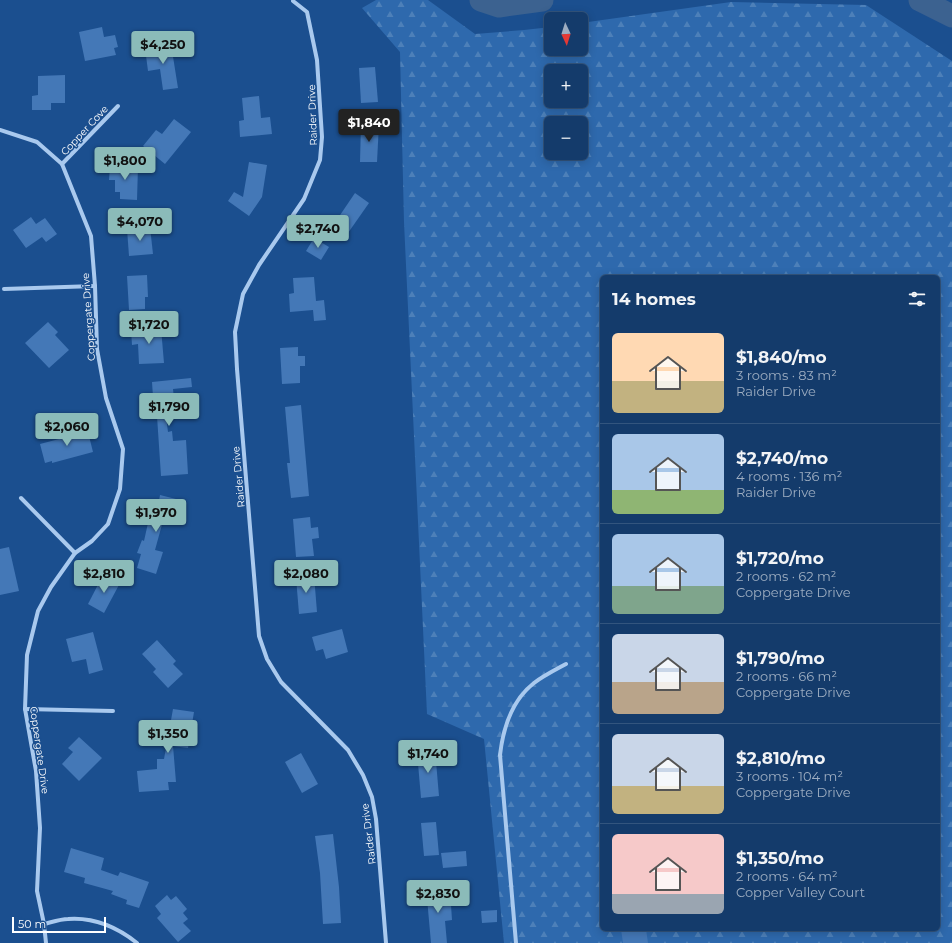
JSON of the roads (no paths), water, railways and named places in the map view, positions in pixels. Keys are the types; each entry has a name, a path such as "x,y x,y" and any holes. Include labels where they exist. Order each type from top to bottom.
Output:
{"street":[{"name":"Raider Drive","path":"293,1 307,12 317,60 322,137 320,160 304,199 259,265 243,294 235,332 259,636 267,659 281,682 348,750 363,775 372,797 376,819 386,943"},
{"name":"Copper Cove","path":"62,164 118,106"},
{"name":"Coppergate Drive","path":"0,130 37,142 62,164 91,236 95,286 97,349 106,398 123,449 120,489 108,524 92,541 76,553 51,587 38,611 27,655 25,709 36,771 40,828 36,891 44,924 46,943"},
{"path":"4,289 95,286"},
{"path":"21,498 76,553"},
{"path":"516,943 500,755 502,741 512,709 524,693 533,684 566,664"},
{"path":"25,709 113,711"},
{"path":"44,924 68,919 97,921 124,932 137,943"}],"waterway":[{"path":"481,0 499,6 542,0"},
{"path":"920,0 952,16"}]}
